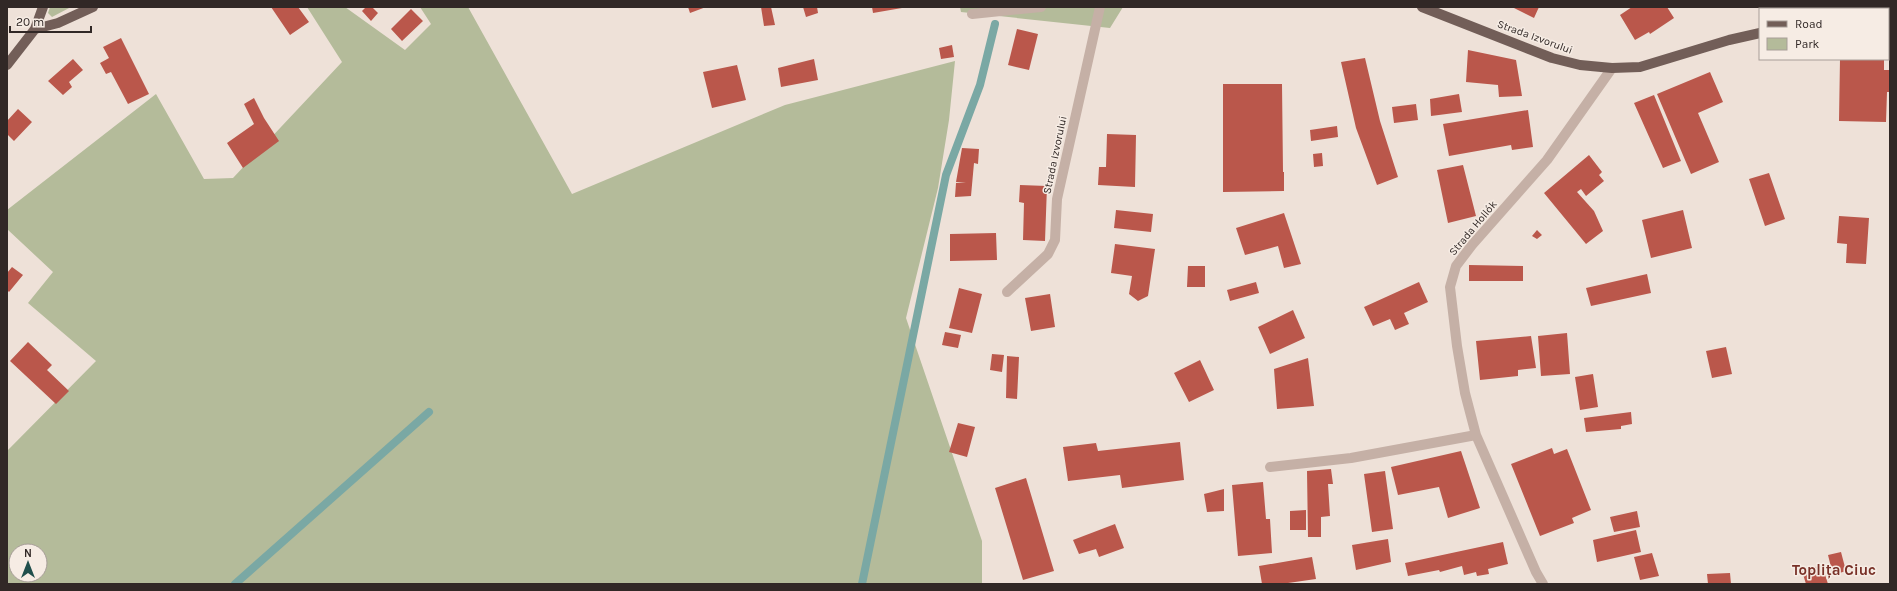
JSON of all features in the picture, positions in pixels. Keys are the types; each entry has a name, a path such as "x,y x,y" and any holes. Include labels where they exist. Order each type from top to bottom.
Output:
{"main road":[{"path":"7,65 35,29 43,7"},
{"path":"35,29 58,23 93,7"},
{"name":"Strada Izvorului","path":"1422,7 1552,58 1580,65 1612,68 1640,67 1729,40 1759,33"}],"street":[{"path":"972,14 1041,7"},
{"name":"Strada Izvorului","path":"1007,292 1048,254 1055,240 1057,199 1100,7"},
{"name":"Strada Hollók","path":"1543,584 1536,572 1476,435 1465,393 1450,287 1456,266 1472,245 1548,160 1612,68"},
{"path":"1270,467 1351,458 1476,435"}],"green space":[{"path":"50,7 71,7 52,17 48,13"},
{"path":"307,7 345,7 405,50 431,24 420,7 468,7 572,194 785,105 955,61 949,120 938,188 906,318 982,541 982,584 7,584 7,451 96,361 28,303 53,272 7,229 7,210 156,94 204,179 233,178 342,62"},
{"path":"960,7 1123,7 1110,28 961,12"}],"building":[{"path":"271,7 298,7 309,22 290,35"},
{"path":"366,7 372,7 378,13 371,21 362,11"},
{"path":"688,7 706,7 690,13"},
{"path":"761,7 771,7 775,25 764,26"},
{"path":"803,7 817,7 818,13 806,17"},
{"path":"872,7 902,7 902,8 873,13"},
{"path":"1512,7 1539,7 1534,18"},
{"path":"1632,7 1667,7 1674,18 1650,34 1649,32 1635,40 1620,15"},
{"path":"411,9 423,21 402,41 391,29"},
{"path":"1017,29 1038,34 1029,70 1008,65"},
{"path":"121,38 149,94 128,104 111,72 106,74 100,63 109,58 103,47"},
{"path":"952,45 954,57 941,59 939,48"},
{"path":"1468,50 1516,60 1522,96 1499,97 1498,85 1466,82"},
{"path":"1365,58 1380,121 1398,177 1377,185 1356,128 1341,62"},
{"path":"73,59 83,70 69,82 72,87 63,95 48,81"},
{"path":"814,59 818,80 781,87 778,68"},
{"path":"1840,60 1884,60 1884,70 1890,70 1890,92 1887,92 1886,122 1839,121"},
{"path":"737,65 746,100 712,108 703,72"},
{"path":"1710,72 1723,102 1698,113 1719,162 1691,174 1657,94"},
{"path":"1223,84 1282,84 1284,191 1223,192"},
{"path":"1459,94 1462,112 1431,116 1430,99"},
{"path":"1654,95 1681,161 1663,168 1634,103"},
{"path":"254,98 264,118 279,141 243,168 227,143 254,124 244,104"},
{"path":"1416,104 1418,120 1394,123 1392,107"},
{"path":"18,109 32,122 14,141 7,134 7,121"},
{"path":"1528,110 1533,147 1512,150 1511,145 1449,156 1443,124"},
{"path":"1337,126 1338,137 1311,141 1310,130"},
{"path":"1107,134 1136,135 1135,187 1098,185 1099,167 1106,167"},
{"path":"962,148 979,149 978,164 974,163 971,196 955,197 956,183 966,183 956,182"},
{"path":"1322,153 1323,166 1314,167 1313,154"},
{"path":"1589,155 1602,172 1599,175 1604,181 1586,196 1581,189 1577,192 1594,211 1603,231 1586,244 1544,193"},
{"path":"1463,165 1476,216 1448,223 1437,170"},
{"path":"1769,173 1785,219 1765,226 1749,179"},
{"path":"1020,185 1047,186 1045,241 1023,240 1024,203 1019,202"},
{"path":"1116,210 1153,214 1151,232 1114,228"},
{"path":"1683,210 1692,248 1651,258 1642,220"},
{"path":"1284,213 1301,264 1284,268 1278,246 1245,255 1236,228"},
{"path":"1839,216 1869,218 1866,264 1846,263 1847,244 1837,243"},
{"path":"1537,230 1542,235 1537,239 1532,236"},
{"path":"996,233 997,260 950,261 950,234"},
{"path":"1115,244 1155,249 1148,296 1138,301 1129,294 1132,276 1111,273"},
{"path":"1469,265 1523,266 1523,281 1469,281"},
{"path":"1188,266 1205,266 1205,287 1187,287"},
{"path":"12,267 23,275 9,292 7,290 7,273"},
{"path":"1647,274 1651,293 1591,306 1586,288"},
{"path":"1256,282 1259,293 1230,301 1227,290"},
{"path":"1419,282 1428,302 1404,313 1409,324 1395,330 1390,319 1373,326 1364,307"},
{"path":"959,288 982,294 972,333 949,328"},
{"path":"1050,294 1055,327 1031,331 1025,298"},
{"path":"1293,310 1305,338 1270,354 1258,327"},
{"path":"945,332 961,335 958,348 942,345"},
{"path":"1567,333 1570,374 1541,376 1538,336"},
{"path":"1531,336 1536,368 1518,370 1518,376 1480,380 1476,341"},
{"path":"28,342 52,365 47,370 69,391 56,404 10,361"},
{"path":"1726,347 1732,374 1712,378 1706,351"},
{"path":"992,354 1004,355 1002,372 990,370"},
{"path":"1007,356 1019,357 1017,399 1006,398"},
{"path":"1308,358 1314,406 1277,409 1274,369"},
{"path":"1200,360 1214,390 1189,402 1174,373"},
{"path":"1593,374 1598,407 1580,410 1575,377"},
{"path":"1631,412 1632,424 1621,426 1621,429 1586,432 1584,418"},
{"path":"958,423 975,427 967,457 949,452"},
{"path":"1180,442 1184,480 1122,488 1120,475 1068,481 1063,447 1096,443 1098,451"},
{"path":"1552,448 1554,454 1567,449 1591,510 1572,518 1574,523 1540,536 1511,464"},
{"path":"1461,451 1480,508 1448,518 1439,487 1398,495 1391,467"},
{"path":"1331,469 1333,484 1328,484 1330,516 1321,517 1321,537 1308,537 1307,471"},
{"path":"1385,471 1393,529 1372,532 1364,474"},
{"path":"1026,478 1054,571 1023,580 995,488"},
{"path":"1263,482 1266,519 1270,519 1272,553 1238,556 1232,485"},
{"path":"1224,489 1224,511 1207,512 1204,494"},
{"path":"1306,510 1306,530 1290,530 1290,511"},
{"path":"1637,511 1640,527 1614,532 1610,517"},
{"path":"1115,524 1124,548 1099,557 1096,549 1079,554 1073,540"},
{"path":"1636,530 1641,552 1597,562 1593,540"},
{"path":"1388,539 1391,562 1356,570 1352,545"},
{"path":"1503,542 1508,564 1488,569 1489,574 1477,576 1476,572 1464,575 1462,566 1440,572 1439,570 1408,576 1405,563"},
{"path":"1841,552 1846,571 1833,575 1828,555"},
{"path":"1652,553 1659,576 1640,580 1634,557"},
{"path":"1312,557 1316,579 1281,584 1262,584 1259,566"},
{"path":"1822,565 1828,584 1806,584 1802,571"},
{"path":"1730,573 1731,584 1708,584 1707,574"}],"waterway":[{"path":"862,584 946,175 980,85 995,24"},
{"path":"235,584 429,412"}],"district":[{"name":"Toplița Ciuc","path":"1834,570"}]}
